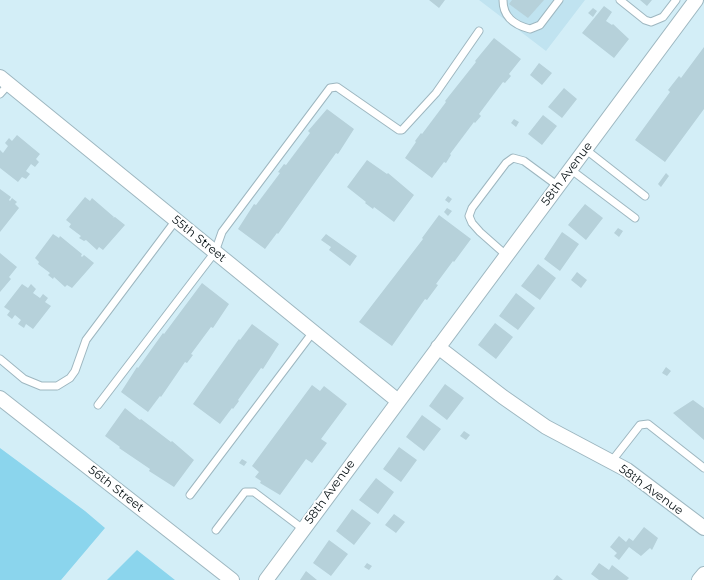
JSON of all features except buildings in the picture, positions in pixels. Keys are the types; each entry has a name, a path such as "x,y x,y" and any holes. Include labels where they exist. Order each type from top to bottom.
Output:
{"street":[{"name":"58th Avenue","path":"266,580 696,0"},
{"name":"55th Street","path":"3,85 176,220 398,400"},
{"name":"58th Avenue","path":"438,348 502,397 546,427 627,470 704,528"},
{"name":"56th Street","path":"0,398 232,580"},
{"path":"700,580 704,574"}],"lane":[{"path":"504,0 503,9 506,16 520,27 530,29 540,24 558,0"},
{"path":"620,0 645,20 651,22 663,17 676,0"},
{"path":"98,405 215,252 222,232 330,88 337,87 399,130 402,130 436,93 479,31"},
{"path":"585,149 645,196"},
{"path":"506,255 472,223 469,216 472,208 506,163 513,158 524,161 558,186"},
{"path":"570,169 635,218"},
{"path":"0,360 24,379 40,386 57,386 70,378 75,371 86,340 176,220"},
{"path":"190,495 313,332"},
{"path":"610,462 640,425 648,424 704,468"},
{"path":"216,530 245,492 254,492 303,529"}],"shaded area":[{"path":"479,0 585,0 546,51"},
{"path":"0,448 85,511 105,528 61,580 0,580"},
{"path":"137,550 175,580 107,580"}]}
